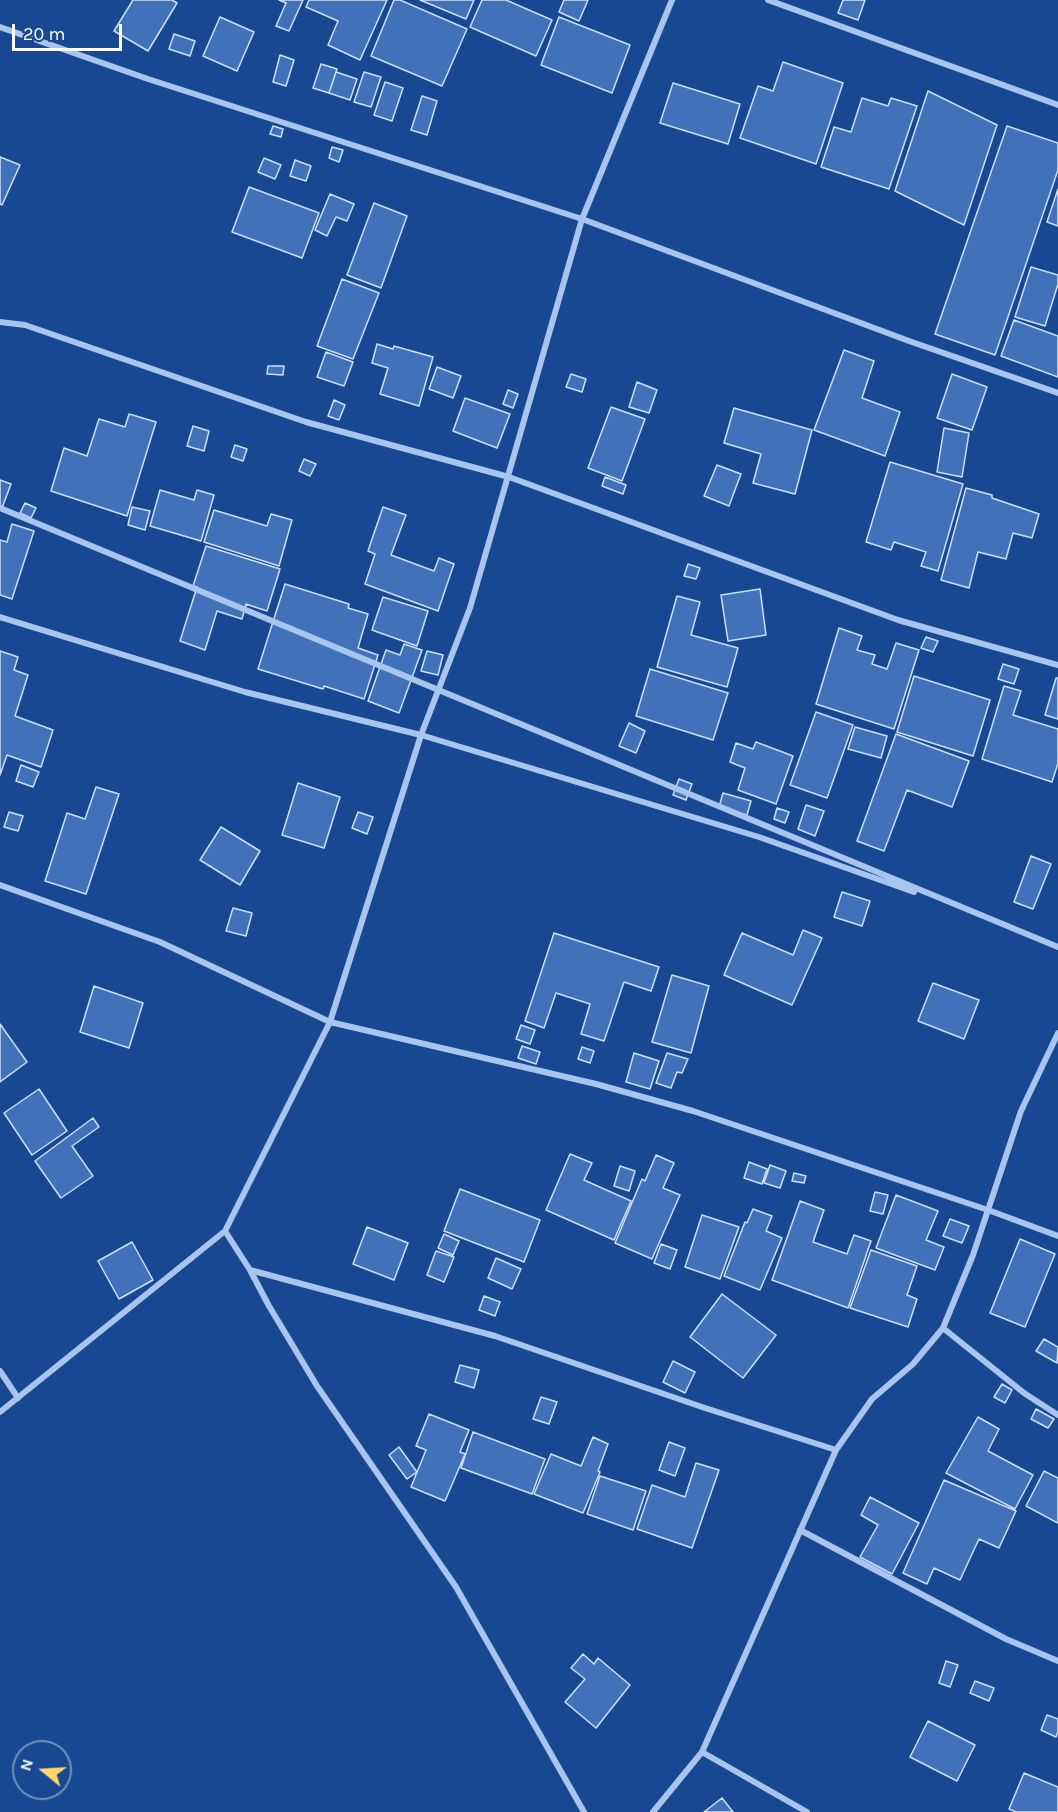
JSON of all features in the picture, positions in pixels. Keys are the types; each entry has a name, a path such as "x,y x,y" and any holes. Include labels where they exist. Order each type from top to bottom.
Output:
{"street":[{"path":"0,1412 225,1231 330,1022 422,735 470,608 582,219 672,0"},
{"path":"768,0 1058,105"},
{"path":"0,27 148,79 582,219 909,341 1058,393"},
{"path":"0,322 25,325 306,422 508,477 898,620 1058,665"},
{"path":"0,508 1058,946"},
{"path":"0,617 245,692 422,735 759,837 957,907 1058,946"},
{"path":"0,885 160,942 330,1022 596,1084 693,1111 988,1210 1058,1236"},
{"path":"653,1812 702,1752 836,1450 872,1399 913,1364 943,1328 973,1255 1021,1111 1058,1034"},
{"path":"225,1231 317,1386 456,1587 584,1812"},
{"path":"250,1270 495,1336 836,1450"},
{"path":"943,1328 1024,1393 1058,1415"},
{"path":"0,1371 18,1398"},
{"path":"800,1530 1006,1639 1058,1661"},
{"path":"702,1752 807,1812"}],"building":[{"path":"133,0 172,0 177,3 148,51 114,31"},
{"path":"279,0 303,0 289,31 276,26 286,3"},
{"path":"309,0 387,0 360,60 328,45 338,21 306,7"},
{"path":"394,0 400,0 467,29 442,86 371,56"},
{"path":"420,0 474,0 466,19"},
{"path":"482,0 506,0 552,20 536,56 470,27"},
{"path":"564,0 588,0 579,21 559,12"},
{"path":"843,0 865,0 858,20 838,13"},
{"path":"220,17 254,32 237,71 203,56"},
{"path":"559,17 630,45 612,93 541,65"},
{"path":"174,34 195,41 190,56 169,49"},
{"path":"280,55 294,60 286,86 273,82"},
{"path":"783,62 843,83 816,164 740,138 758,86 773,91"},
{"path":"321,64 337,69 329,93 313,88"},
{"path":"336,72 357,79 350,100 329,93"},
{"path":"364,72 381,77 371,107 354,102"},
{"path":"385,82 403,88 392,121 374,115"},
{"path":"673,83 740,104 728,144 660,123"},
{"path":"928,91 997,125 964,225 895,191"},
{"path":"422,96 437,101 427,135 411,130"},
{"path":"862,98 888,106 891,98 917,106 889,189 821,167 834,127 851,132"},
{"path":"273,126 283,129 281,137 270,134"},
{"path":"1007,126 1058,143 1058,170 995,355 935,334"},
{"path":"332,147 343,150 339,162 329,158"},
{"path":"0,157 20,165 2,205 0,204"},
{"path":"264,158 281,165 275,179 258,172"},
{"path":"295,160 311,166 306,181 290,176"},
{"path":"249,187 319,213 302,258 232,232"},
{"path":"1058,189 1058,226 1047,222"},
{"path":"330,194 354,204 347,221 336,217 327,236 315,230"},
{"path":"374,203 407,216 381,288 347,275"},
{"path":"1031,267 1058,275 1058,284 1045,326 1015,317"},
{"path":"342,279 379,293 353,359 317,346"},
{"path":"1014,320 1058,336 1058,377 1001,356"},
{"path":"377,344 393,349 394,346 433,357 419,406 380,394 388,368 372,363"},
{"path":"844,350 874,361 862,398 900,412 885,456 814,430"},
{"path":"326,352 353,362 344,386 317,377"},
{"path":"268,366 284,366 283,375 267,374"},
{"path":"437,367 461,376 453,398 429,389"},
{"path":"571,374 586,379 582,392 566,387"},
{"path":"952,374 987,387 972,430 937,418"},
{"path":"637,382 657,390 649,413 629,407"},
{"path":"508,390 518,394 513,408 503,404"},
{"path":"465,398 510,414 497,448 453,431"},
{"path":"334,400 345,405 339,420 328,416"},
{"path":"611,407 645,419 622,481 588,468"},
{"path":"734,408 812,430 795,494 753,483 761,454 724,443"},
{"path":"129,414 156,422 127,516 51,491 64,448 87,456 99,419 125,427"},
{"path":"193,426 209,431 204,451 187,446"},
{"path":"944,428 969,433 962,477 937,472"},
{"path":"235,445 247,449 243,461 231,457"},
{"path":"304,459 316,464 310,476 299,471"},
{"path":"890,462 963,484 938,571 921,566 926,552 894,542 891,550 866,542"},
{"path":"717,465 741,474 729,506 704,496"},
{"path":"605,477 626,485 623,494 602,486"},
{"path":"0,480 11,484 2,508 0,507"},
{"path":"966,488 992,495 992,498 1039,514 1032,538 1013,533 1006,559 978,552 969,588 941,580"},
{"path":"160,490 194,500 197,490 214,495 201,541 150,526"},
{"path":"25,503 36,508 31,518 20,513"},
{"path":"132,507 150,511 145,530 128,525"},
{"path":"383,507 406,515 391,555 434,571 439,558 454,564 438,611 365,584 375,554 368,551"},
{"path":"214,510 267,526 271,514 292,520 279,566 204,542"},
{"path":"12,524 34,531 12,599 0,595 0,540 7,542"},
{"path":"206,546 280,569 267,611 246,604 242,619 217,611 205,650 180,641 197,587 193,586"},
{"path":"688,564 700,568 696,579 684,576"},
{"path":"285,584 349,604 348,608 368,614 358,648 378,655 364,699 258,669"},
{"path":"760,589 766,635 728,641 721,595"},
{"path":"677,596 700,602 691,635 738,648 727,687 657,667"},
{"path":"383,597 428,611 417,646 372,630"},
{"path":"839,628 862,636 857,650 875,655 872,664 887,669 896,643 919,650 894,729 816,704"},
{"path":"926,637 938,641 933,652 921,648"},
{"path":"404,644 422,650 399,713 368,701 386,650 400,655"},
{"path":"0,651 18,657 14,670 28,675 15,716 53,730 41,767 7,755 0,775"},
{"path":"427,651 443,655 438,675 421,671"},
{"path":"1003,664 1019,669 1014,684 998,679"},
{"path":"650,669 728,693 713,740 636,716"},
{"path":"914,676 990,700 973,756 897,732"},
{"path":"1056,678 1058,678 1058,719 1045,715"},
{"path":"1004,686 1021,691 1013,715 1058,729 1058,763 1052,782 982,759"},
{"path":"816,712 853,725 827,798 790,785"},
{"path":"629,723 645,731 636,753 619,746"},
{"path":"855,727 887,736 881,758 848,749"},
{"path":"896,734 969,761 952,807 907,790 884,851 857,841"},
{"path":"756,742 793,756 776,804 738,790 745,768 730,762 736,743 753,749"},
{"path":"21,765 39,772 33,787 16,781"},
{"path":"679,779 692,784 686,800 673,795"},
{"path":"298,783 340,797 324,848 282,835"},
{"path":"96,787 119,794 86,894 45,881 67,813 85,819"},
{"path":"723,793 751,801 747,815 719,807"},
{"path":"806,805 824,811 815,836 798,829"},
{"path":"777,808 789,812 785,823 774,819"},
{"path":"9,812 23,816 18,831 4,827"},
{"path":"358,812 373,817 367,834 352,828"},
{"path":"221,827 260,851 240,885 200,860"},
{"path":"1031,856 1051,864 1033,909 1014,902"},
{"path":"842,892 870,901 862,926 834,917"},
{"path":"233,908 252,913 246,936 226,931"},
{"path":"803,930 822,938 792,1005 724,975 742,933 793,955"},
{"path":"554,933 659,967 651,991 624,982 604,1041 581,1034 590,1004 556,993 544,1028 525,1021"},
{"path":"672,975 709,986 691,1053 652,1042"},
{"path":"933,983 979,1000 964,1039 918,1021"},
{"path":"94,986 143,1003 129,1048 80,1032"},
{"path":"0,1024 27,1062 0,1082"},
{"path":"521,1025 535,1030 530,1044 516,1039"},
{"path":"522,1046 540,1052 536,1064 518,1058"},
{"path":"582,1047 594,1051 590,1063 578,1059"},
{"path":"634,1053 659,1061 650,1089 626,1082"},
{"path":"667,1053 688,1059 682,1073 677,1072 671,1088 656,1083"},
{"path":"39,1089 67,1131 32,1155 4,1113"},
{"path":"93,1118 99,1127 72,1146 93,1176 61,1198 35,1161"},
{"path":"570,1154 592,1163 584,1180 631,1201 614,1240 546,1210"},
{"path":"656,1155 674,1163 663,1188 680,1195 652,1259 615,1243 642,1179 645,1181"},
{"path":"749,1162 767,1169 762,1184 744,1178"},
{"path":"770,1165 786,1171 780,1188 764,1183"},
{"path":"620,1166 635,1171 629,1191 614,1186"},
{"path":"794,1173 806,1176 804,1183 792,1181"},
{"path":"460,1189 540,1220 524,1262 444,1231"},
{"path":"875,1192 888,1195 883,1214 870,1211"},
{"path":"896,1195 938,1211 926,1240 944,1247 935,1270 876,1248"},
{"path":"800,1201 824,1210 813,1242 847,1254 854,1235 871,1241 848,1308 772,1280"},
{"path":"753,1209 772,1216 766,1231 782,1238 760,1290 724,1276 745,1222 747,1223"},
{"path":"702,1215 739,1227 720,1279 685,1267"},
{"path":"950,1219 969,1226 962,1243 943,1236"},
{"path":"367,1227 408,1243 394,1280 353,1264"},
{"path":"444,1234 459,1241 453,1255 438,1248"},
{"path":"1020,1239 1055,1254 1025,1327 990,1313"},
{"path":"132,1242 153,1280 119,1299 98,1261"},
{"path":"661,1244 677,1250 670,1269 654,1263"},
{"path":"871,1250 917,1266 907,1295 917,1299 908,1327 850,1308"},
{"path":"436,1251 454,1257 444,1282 427,1275"},
{"path":"496,1258 521,1269 512,1289 488,1278"},
{"path":"722,1294 776,1335 743,1378 690,1337"},
{"path":"484,1296 500,1302 495,1316 479,1310"},
{"path":"1044,1339 1058,1347 1057,1363 1036,1351"},
{"path":"673,1361 695,1372 685,1393 663,1382"},
{"path":"460,1365 479,1370 474,1388 455,1382"},
{"path":"1002,1384 1012,1390 1005,1403 994,1397"},
{"path":"541,1397 557,1402 549,1424 533,1419"},
{"path":"1036,1409 1054,1419 1048,1428 1031,1419"},
{"path":"429,1414 469,1430 460,1452 465,1454 445,1501 411,1487 426,1450 416,1446"},
{"path":"978,1417 999,1429 988,1451 1033,1475 1015,1509 946,1473"},
{"path":"473,1432 545,1459 532,1494 461,1468"},
{"path":"593,1437 608,1444 598,1471 600,1472 583,1513 534,1494 551,1454 581,1466"},
{"path":"669,1442 685,1448 675,1476 659,1470"},
{"path":"399,1447 417,1472 407,1479 389,1455"},
{"path":"696,1463 719,1470 692,1548 637,1529 652,1485 685,1497"},
{"path":"1044,1471 1058,1478 1058,1523 1026,1506"},
{"path":"600,1476 646,1491 633,1530 587,1514"},
{"path":"944,1480 1016,1511 999,1548 979,1539 960,1580 934,1568 927,1584 903,1573"},
{"path":"870,1497 919,1523 892,1574 860,1557 878,1525 861,1515"},
{"path":"583,1654 594,1664 598,1658 630,1685 596,1728 565,1702 585,1679 571,1668"},
{"path":"946,1661 958,1665 950,1687 939,1683"},
{"path":"975,1681 994,1688 989,1701 970,1693"},
{"path":"1047,1715 1058,1719 1056,1737 1041,1730"},
{"path":"928,1721 975,1745 957,1781 910,1757"},
{"path":"1024,1773 1058,1787 1058,1812 1016,1812 1009,1809"},
{"path":"722,1798 733,1812 704,1812"}]}
